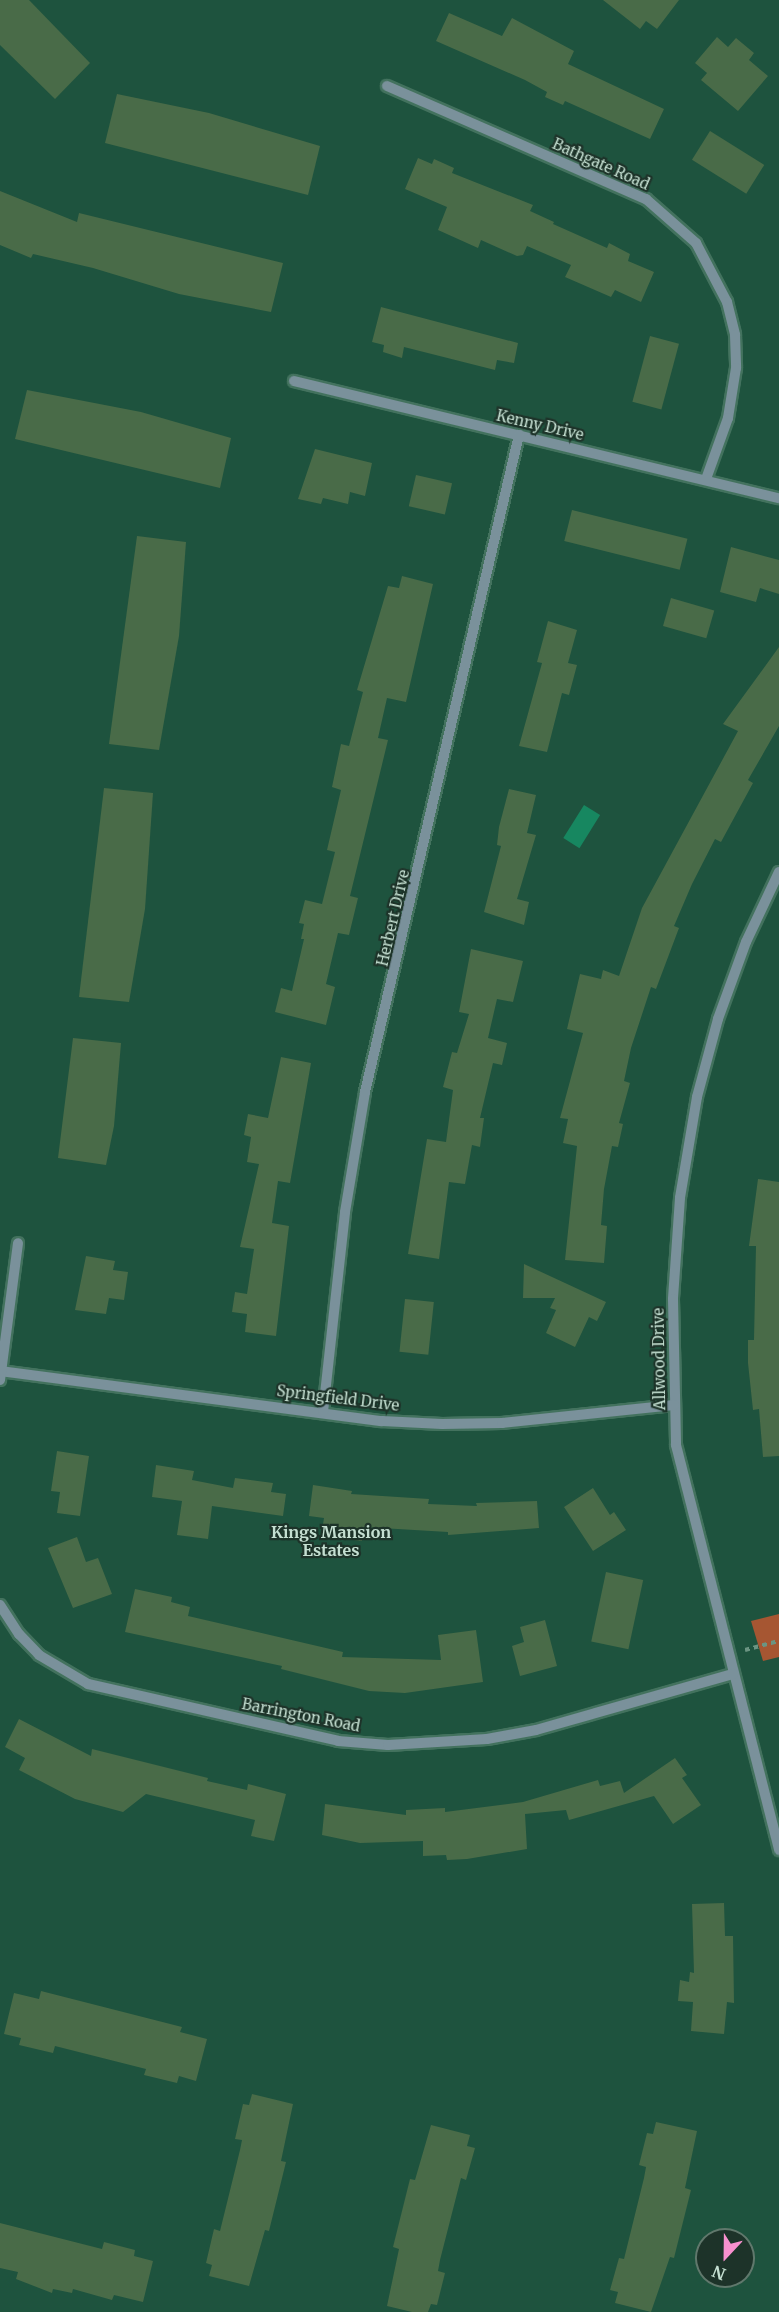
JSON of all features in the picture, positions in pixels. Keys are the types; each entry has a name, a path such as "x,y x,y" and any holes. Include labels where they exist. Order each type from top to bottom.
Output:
{"street":[{"name":"Bathgate Road","path":"387,86 646,199 696,243 727,302 735,335 736,368 728,418 706,479"},
{"name":"Kenny Drive","path":"294,381 779,498"},
{"name":"Herbert Drive","path":"323,1412 345,1212 365,1092 519,435"},
{"name":"Allwood Drive","path":"778,1842 727,1654 676,1445 673,1299 680,1198 697,1097 718,1019 746,942 779,872"},
{"path":"0,1374 18,1244"},
{"name":"Springfield Drive","path":"0,1374 382,1421 466,1424 674,1405"},
{"name":"Barrington Road","path":"0,1605 19,1634 39,1655 88,1684 338,1741 388,1745 488,1739 536,1730 733,1674"}],"path":[{"path":"727,1654 779,1641"}],"shaded area":[{"path":"584,805 600,815 579,848 563,838"},
{"path":"779,1614 779,1657 763,1661 751,1621"}],"building":[{"path":"0,0 29,0 90,63 55,99 0,45"},
{"path":"603,0 679,0 657,29 646,21 640,29"},
{"path":"449,13 502,36 512,18 574,51 568,64 664,109 650,139 565,101 563,105 545,97 547,92 525,80 436,41"},
{"path":"717,37 728,47 736,38 754,53 749,60 768,76 738,111 701,80 707,73 695,63"},
{"path":"117,94 209,113 320,146 308,195 105,143"},
{"path":"710,131 764,165 746,194 692,160"},
{"path":"418,158 432,164 434,159 454,168 452,173 533,205 530,211 554,222 553,224 607,248 609,243 630,254 628,261 654,272 641,302 615,290 611,297 565,277 571,265 527,246 523,255 517,256 481,240 478,248 438,230 447,207 405,189"},
{"path":"0,191 77,222 79,213 283,263 271,312 179,294 93,268 33,254 31,258 0,245"},
{"path":"381,307 518,343 514,363 497,360 495,370 404,347 402,358 383,352 384,345 372,342"},
{"path":"650,336 679,344 661,409 632,402"},
{"path":"27,390 141,412 231,438 220,488 15,439"},
{"path":"315,449 372,463 365,496 350,492 348,504 323,498 321,504 298,499"},
{"path":"416,475 452,483 445,515 409,506"},
{"path":"572,510 687,539 680,570 564,541"},
{"path":"137,536 186,542 179,636 159,750 109,744"},
{"path":"731,547 779,560 779,594 760,588 756,602 720,592"},
{"path":"402,576 433,584 406,702 387,698 378,738 388,740 350,896 358,898 349,935 338,933 326,984 335,987 326,1025 275,1012 281,988 292,991 304,939 301,939 304,924 299,923 305,900 322,904 335,852 327,850 341,790 332,787 341,744 349,746 363,692 357,690 388,586 399,588"},
{"path":"671,598 714,610 706,638 663,626"},
{"path":"548,621 577,630 568,663 577,665 569,695 562,693 547,752 519,746 542,663 537,662"},
{"path":"779,647 779,726 748,780 753,783 721,842 715,839 692,884 674,926 679,928 656,989 651,987 631,1048 624,1081 630,1083 619,1123 623,1124 618,1147 612,1146 604,1189 601,1225 607,1226 604,1263 565,1260 577,1146 563,1143 568,1119 560,1118 583,1033 567,1029 580,974 601,979 603,970 619,976 642,908 738,731 723,724"},
{"path":"104,788 153,793 145,909 129,1002 79,997"},
{"path":"509,789 536,795 527,833 536,835 517,899 529,902 524,925 484,912 501,846 497,845 499,827"},
{"path":"471,949 523,961 513,1002 497,999 488,1038 507,1043 502,1065 493,1063 480,1118 484,1118 480,1147 472,1145 465,1184 449,1182 439,1259 408,1254 427,1139 446,1142 453,1090 443,1087 452,1052 457,1053 469,1014 459,1012"},
{"path":"73,1038 121,1043 114,1126 106,1165 58,1158"},
{"path":"281,1057 311,1063 290,1183 278,1181 272,1223 289,1226 276,1336 245,1332 247,1314 232,1312 235,1292 247,1294 254,1249 240,1247 259,1164 247,1162 251,1137 244,1135 248,1114 268,1118"},
{"path":"758,1179 779,1182 779,1456 763,1457 759,1409 753,1410 748,1363 748,1340 754,1340 756,1246 749,1246"},
{"path":"86,1256 115,1261 113,1270 128,1272 124,1300 109,1298 106,1314 75,1310"},
{"path":"524,1264 606,1302 597,1321 589,1317 575,1347 546,1333 556,1310 550,1308 555,1298 523,1298"},
{"path":"405,1299 434,1302 428,1355 399,1352"},
{"path":"57,1451 89,1456 80,1516 57,1513 60,1492 51,1491"},
{"path":"156,1465 194,1471 192,1480 233,1488 235,1478 273,1483 271,1492 286,1494 283,1516 212,1506 208,1539 177,1535 182,1501 152,1497"},
{"path":"313,1485 352,1491 351,1494 429,1499 428,1504 477,1506 476,1503 537,1501 539,1528 448,1535 448,1532 364,1527 362,1541 321,1536 324,1518 309,1516"},
{"path":"593,1488 610,1515 614,1512 626,1530 593,1551 564,1507"},
{"path":"77,1537 86,1562 98,1558 112,1594 73,1608 48,1548"},
{"path":"606,1572 643,1580 628,1649 591,1641"},
{"path":"135,1589 172,1597 171,1602 190,1607 188,1616 343,1652 342,1657 441,1660 438,1635 476,1630 483,1682 405,1693 369,1691 281,1669 282,1666 125,1632"},
{"path":"545,1620 557,1666 520,1676 512,1646 524,1642 520,1627"},
{"path":"19,1719 91,1756 92,1749 208,1778 207,1781 247,1790 248,1784 286,1794 274,1841 251,1836 255,1820 146,1794 123,1812 75,1799 19,1770 25,1758 5,1747"},
{"path":"675,1758 687,1775 682,1778 701,1805 673,1824 654,1796 569,1820 566,1810 525,1814 527,1849 447,1860 446,1855 423,1856 423,1841 360,1843 322,1835 325,1804 406,1815 406,1810 445,1808 445,1812 523,1802 598,1780 600,1786 620,1781 624,1793"},
{"path":"724,1903 725,1936 733,1936 734,2003 727,2002 724,2034 691,2031 693,2002 678,2001 680,1980 689,1982 690,1972 694,1973 692,1904"},
{"path":"41,1991 182,2027 180,2032 207,2039 196,2081 179,2076 177,2083 144,2075 146,2069 55,2046 53,2053 19,2045 21,2038 4,2034 14,1993 39,1999"},
{"path":"252,2094 293,2104 281,2161 286,2162 269,2231 265,2230 249,2286 209,2276 212,2265 206,2263 214,2229 220,2231 240,2150 242,2140 235,2139 243,2104 249,2105"},
{"path":"656,2122 697,2131 685,2188 691,2190 674,2258 670,2257 651,2312 615,2303 618,2292 610,2290 619,2258 624,2259 644,2178 646,2167 639,2165 647,2133 653,2134"},
{"path":"431,2125 470,2135 467,2146 475,2148 466,2180 461,2178 440,2260 438,2271 445,2273 437,2305 431,2304 428,2312 412,2312 387,2306 399,2249 393,2247 410,2179 415,2180"},
{"path":"0,2223 102,2249 104,2242 135,2250 134,2256 153,2261 143,2302 114,2295 112,2300 73,2289 72,2293 53,2289 52,2293 16,2279 18,2272 0,2268"}],"district":[{"name":"Kings Mansion Estates","path":"331,1541"}]}
